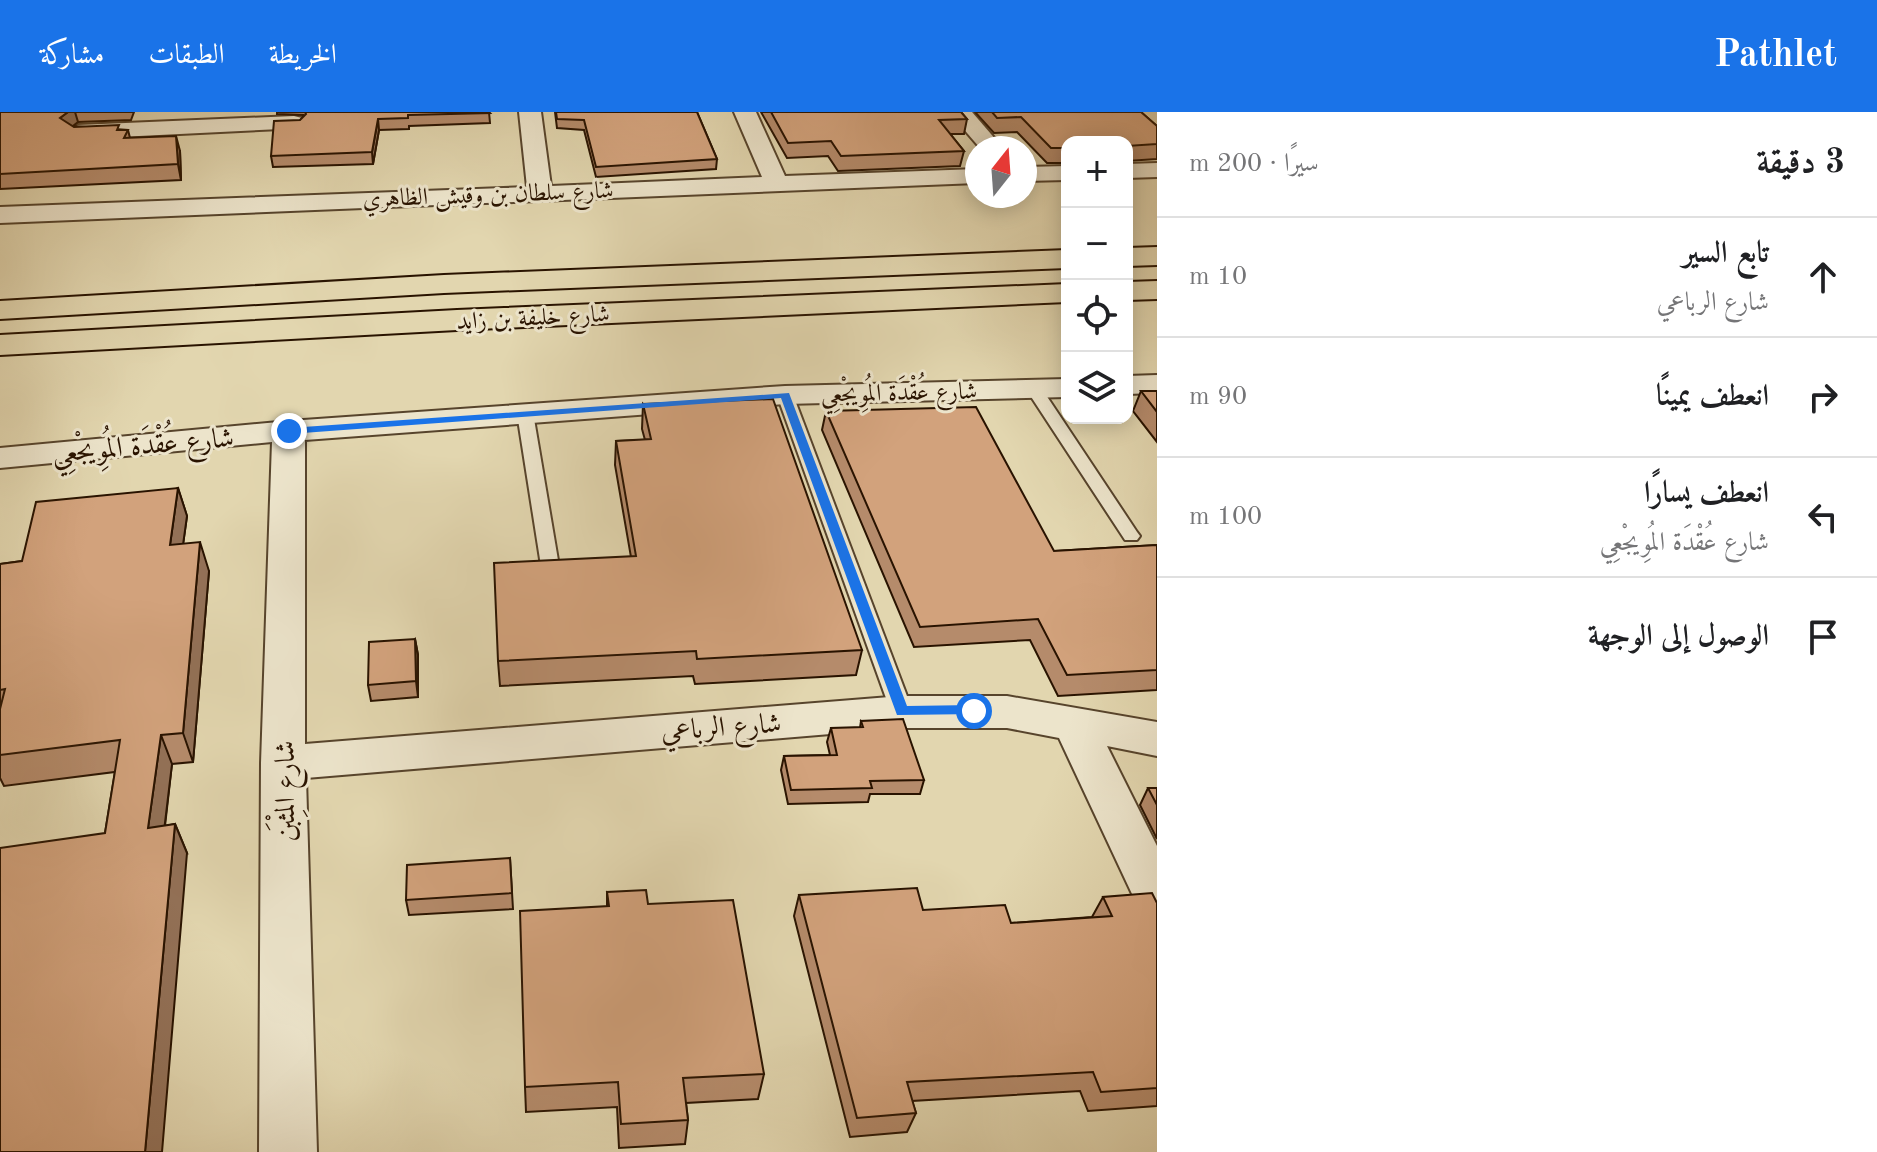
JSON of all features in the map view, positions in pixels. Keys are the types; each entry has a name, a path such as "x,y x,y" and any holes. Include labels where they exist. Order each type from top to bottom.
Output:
{"highway":[{"path":"1133,257 1157,256"},
{"name":"شارع خليفة بن زايد","path":"0,310 444,284 1061,259"},
{"path":"1133,291 1157,290"},
{"name":"شارع خليفة بن زايد","path":"0,345 457,320 1061,293"}],"street":[{"path":"530,112 540,192"},
{"path":"745,112 776,183"},
{"path":"960,112 981,136"},
{"path":"78,132 203,120 294,123"},
{"path":"1133,171 1157,170"},
{"path":"1037,174 1061,173"},
{"name":"شارع سلطان بن وقيش الظاهري","path":"0,215 965,176"},
{"path":"1133,385 1157,384"},
{"name":"شارع عُقْدَة المُوِيجْعِي","path":"0,458 289,431 785,395 1061,388"},
{"name":"شارع المِثْبَن","path":"288,1152 283,763 289,431"},
{"name":"شارع الرباعي","path":"283,763 902,712 1007,712 1157,739"},
{"path":"1074,723 1157,896"}],"lane":[{"path":"1034,389 1131,536"},
{"path":"785,395 902,712"},
{"path":"525,413 551,572"}],"building":[{"path":"0,112 68,112 60,118 74,127 119,125 117,130 128,130 124,138 176,136 178,164 0,174"},
{"path":"305,112 490,113 378,119 372,152 271,156 274,121 300,120"},
{"path":"556,112 697,112 717,159 596,167 584,120 557,119"},
{"path":"771,112 961,112 967,119 939,120 964,151 841,156 831,141 788,143"},
{"path":"992,112 1141,112 1157,126 1157,144 1133,146 1133,136 1061,136 1061,148 1051,148 1021,117 997,118"},
{"path":"1141,391 1157,391 1157,412"},
{"path":"773,399 862,650 697,659 696,651 498,661 494,563 636,556 616,441 651,439 643,404"},
{"path":"976,407 1054,551 1157,545 1157,670 1067,675 1038,619 920,627 826,411"},
{"path":"178,488 170,545 200,542 183,733 161,735 148,828 175,824 145,1152 0,1152 0,848 105,833 120,740 0,755 0,709 5,689 0,690 0,564 22,561 36,502"},
{"path":"415,639 416,681 368,685 369,642"},
{"path":"903,719 924,780 870,781 872,788 791,790 784,756 837,755 831,728 863,727 861,721"},
{"path":"1148,788 1157,788 1157,805"},
{"path":"510,858 512,893 406,900 407,865"},
{"path":"917,888 923,910 1005,905 1011,923 1112,916 1103,897 1152,893 1157,903 1157,1088 1101,1092 1093,1072 907,1082 916,1113 857,1118 799,895"},
{"path":"646,890 648,904 733,900 764,1074 683,1078 688,1120 621,1124 618,1082 525,1087 520,911 609,906 607,892"}],"route":[{"path":"289,431 785,395 902,712 974,711"}]}
